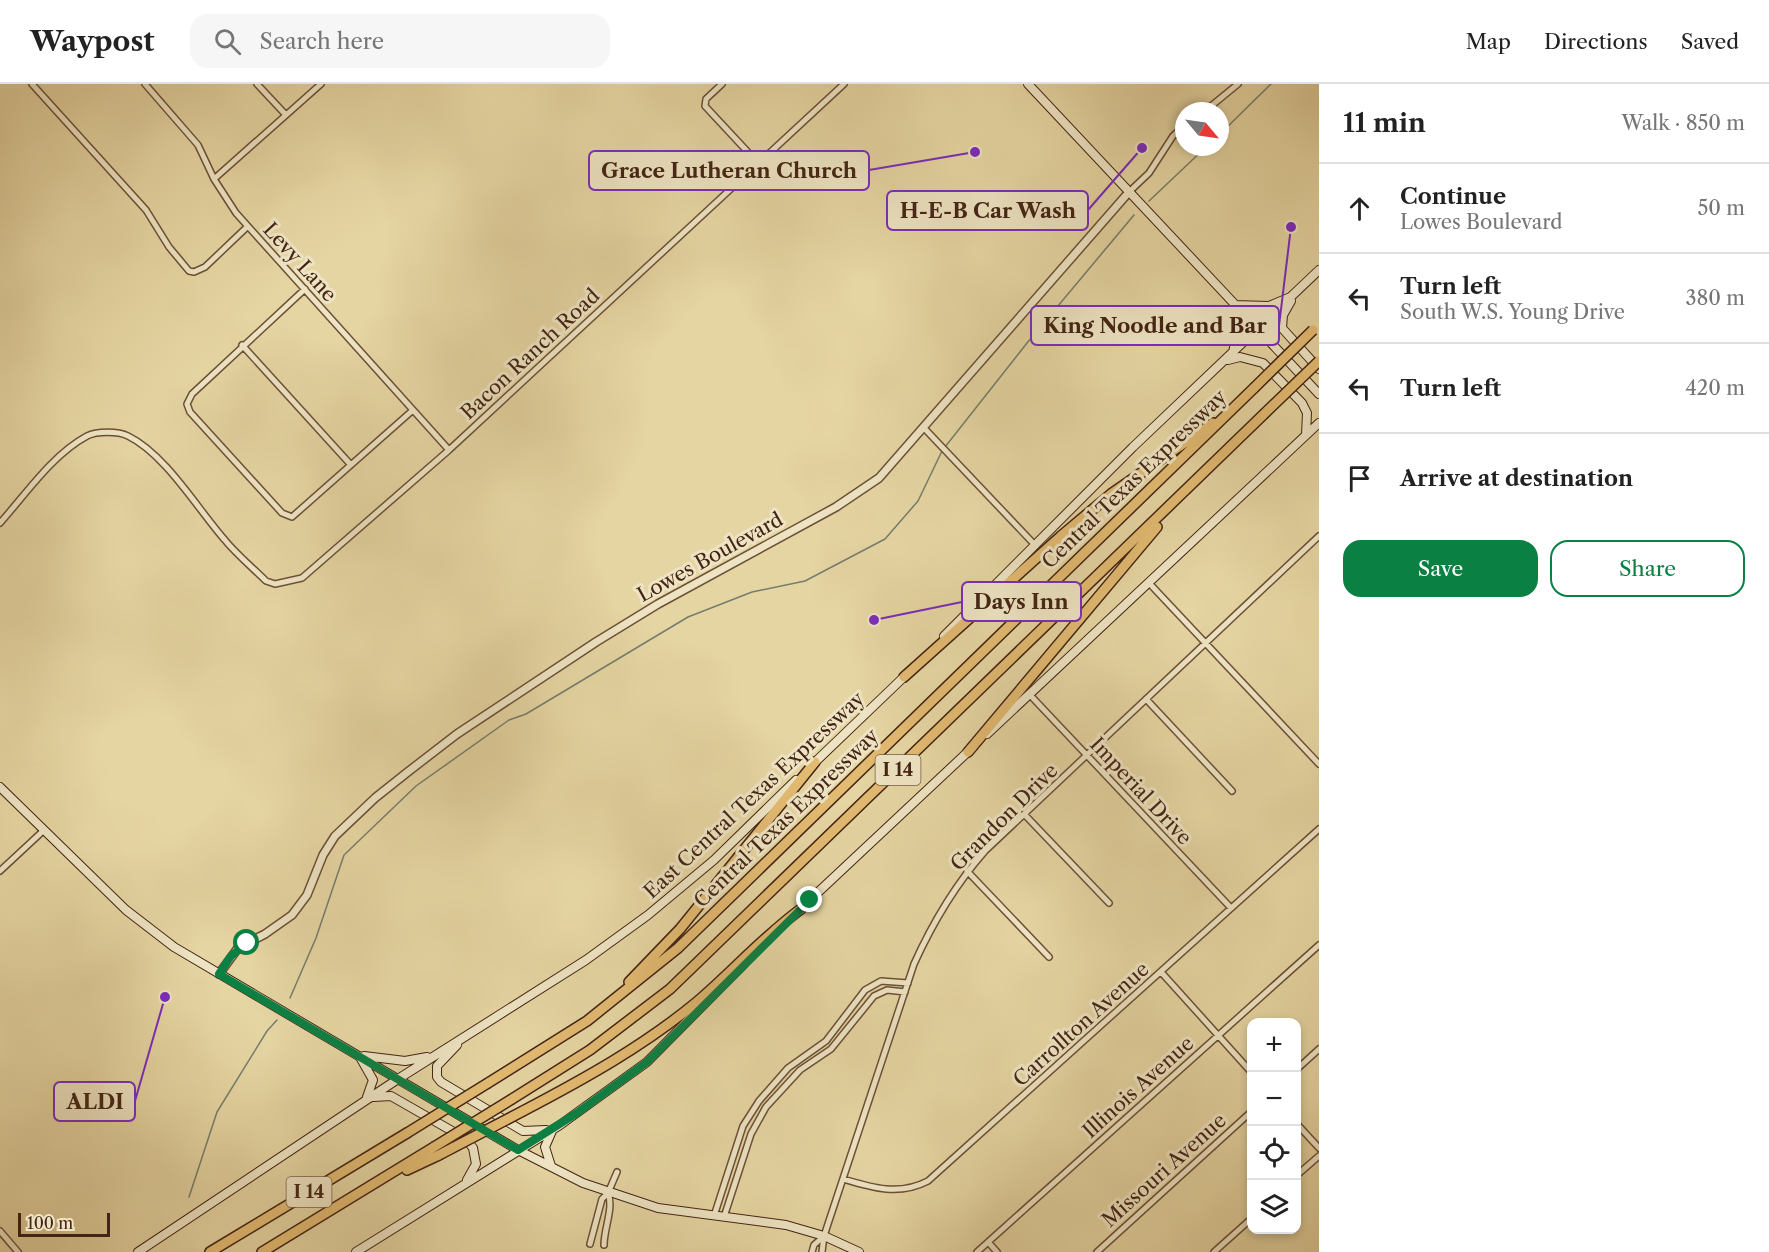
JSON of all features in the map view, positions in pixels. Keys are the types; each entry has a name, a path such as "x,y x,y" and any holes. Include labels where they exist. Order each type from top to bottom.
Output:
{"highway":[{"name":"Central Texas Expressway","path":"210,1252 587,1021 686,941 1316,327"},
{"name":"I 14","path":"262,1252 362,1191 436,1151 512,1099 590,1050 670,989 1319,361"},
{"path":"904,677 1030,561 1111,494 1232,410"},
{"path":"968,752 1165,517 1171,506"},
{"path":"587,1021 651,961 680,929 815,762"},
{"path":"436,1151 523,1111 576,1083 658,1031 697,1002 780,924 801,909"}],"main road":[{"path":"1028,84 1319,394"},
{"name":"East Central Texas Expressway","path":"138,1252 398,1078 586,960 648,915 714,860 904,677 1034,544 1319,270"},
{"path":"1234,305 1269,306 1295,295"},
{"path":"1295,295 1283,315 1282,328 1319,369"},
{"path":"1233,354 1238,326 1234,305"},
{"path":"1226,360 1240,357 1263,363 1302,403 1307,413 1306,435"},
{"path":"356,1252 553,1129 647,1062 801,909 1319,423"},
{"path":"1306,435 1319,429"},
{"path":"0,787 43,831 142,923 174,947 518,1150 608,1193 658,1208 786,1225 824,1236 859,1252"},
{"path":"469,1034 437,1066 437,1077 441,1082 523,1131 553,1129"},
{"path":"359,1056 405,1061 437,1054"},
{"path":"359,1056 373,1080 368,1099 391,1096 466,1139 473,1148 476,1164 464,1184"},
{"path":"550,1166 545,1147 553,1129"}],"street":[{"path":"32,84 135,197 169,247 189,271 194,272 205,267 248,227"},
{"name":"Levy Lane","path":"145,84 194,139 214,179 248,227 449,450"},
{"path":"257,84 286,115"},
{"path":"214,179 321,84"},
{"path":"722,84 706,99 705,106 759,164"},
{"name":"Bacon Ranch Road","path":"0,523 56,460 89,435 126,434 144,446 225,542 266,581 274,584 302,578 449,450 844,84"},
{"path":"1216,102 1238,84"},
{"name":"Lowes Boulevard","path":"219,974 238,948 265,934 292,915 307,895 323,855 335,836 375,798 457,734 636,618 867,487 892,465 1129,192 1149,173 1175,134"},
{"path":"305,289 242,345 192,394 188,399 187,408 282,513 289,517 297,514 413,410"},
{"path":"242,345 351,465"},
{"path":"924,429 1034,544"},
{"name":"Grandon Drive","path":"824,1236 908,983 930,928 968,871 1024,814 1319,536"},
{"path":"1149,583 1319,764"},
{"name":"Imperial Drive","path":"1030,695 1231,908"},
{"path":"1146,699 1232,791"},
{"path":"1024,814 1109,903"},
{"name":"Carrollton Avenue","path":"843,1179 889,1191 909,1189 928,1181 1319,830"},
{"path":"0,871 43,831"},
{"path":"968,871 1049,957"},
{"name":"Illinois Avenue","path":"977,1252 1319,945"},
{"path":"1161,972 1250,1072"},
{"path":"714,1216 743,1126 759,1101 798,1060 826,1041 860,996 881,981 908,983"},
{"path":"724,1217 754,1125 766,1107 800,1070 831,1049 879,992 905,992"},
{"path":"860,996 868,1003"},
{"path":"836,1026 844,1031"},
{"path":"1301,1065 1319,1049"},
{"path":"781,1076 790,1081"},
{"path":"759,1101 766,1107"},
{"name":"Missouri Avenue","path":"1096,1252 1247,1115"},
{"path":"1299,1126 1319,1148"},
{"path":"1301,1172 1319,1156"},
{"path":"590,1245 602,1199 608,1193 617,1172"},
{"path":"726,1179 735,1182"},
{"path":"604,1245 604,1227 612,1202 608,1193"},
{"path":"1214,1252 1247,1222"},
{"path":"0,1232 18,1252"},
{"path":"812,1252 814,1245 824,1236"},
{"path":"822,1252 824,1236"},
{"path":"988,1242 997,1252"}],"waterway":[{"path":"1229,125 1271,84"},
{"path":"1149,201 1196,156"},
{"path":"945,447 1027,343 1134,215"},
{"path":"290,998 316,938 344,855 416,786 509,720 526,714 688,617 752,592 805,581 885,539 918,501 942,451"},
{"path":"189,1197 217,1112 267,1031 277,1020"}],"place":[{"name":"H-E-B Car Wash","path":"1142,148"},
{"name":"Grace Lutheran Church","path":"975,152"},
{"name":"King Noodle and Bar","path":"1291,227"},
{"name":"Days Inn","path":"874,620"},
{"name":"ALDI","path":"165,997"}],"route":[{"path":"247,943 238,948 219,974 518,1150 560,1125 647,1062 810,900"}]}
